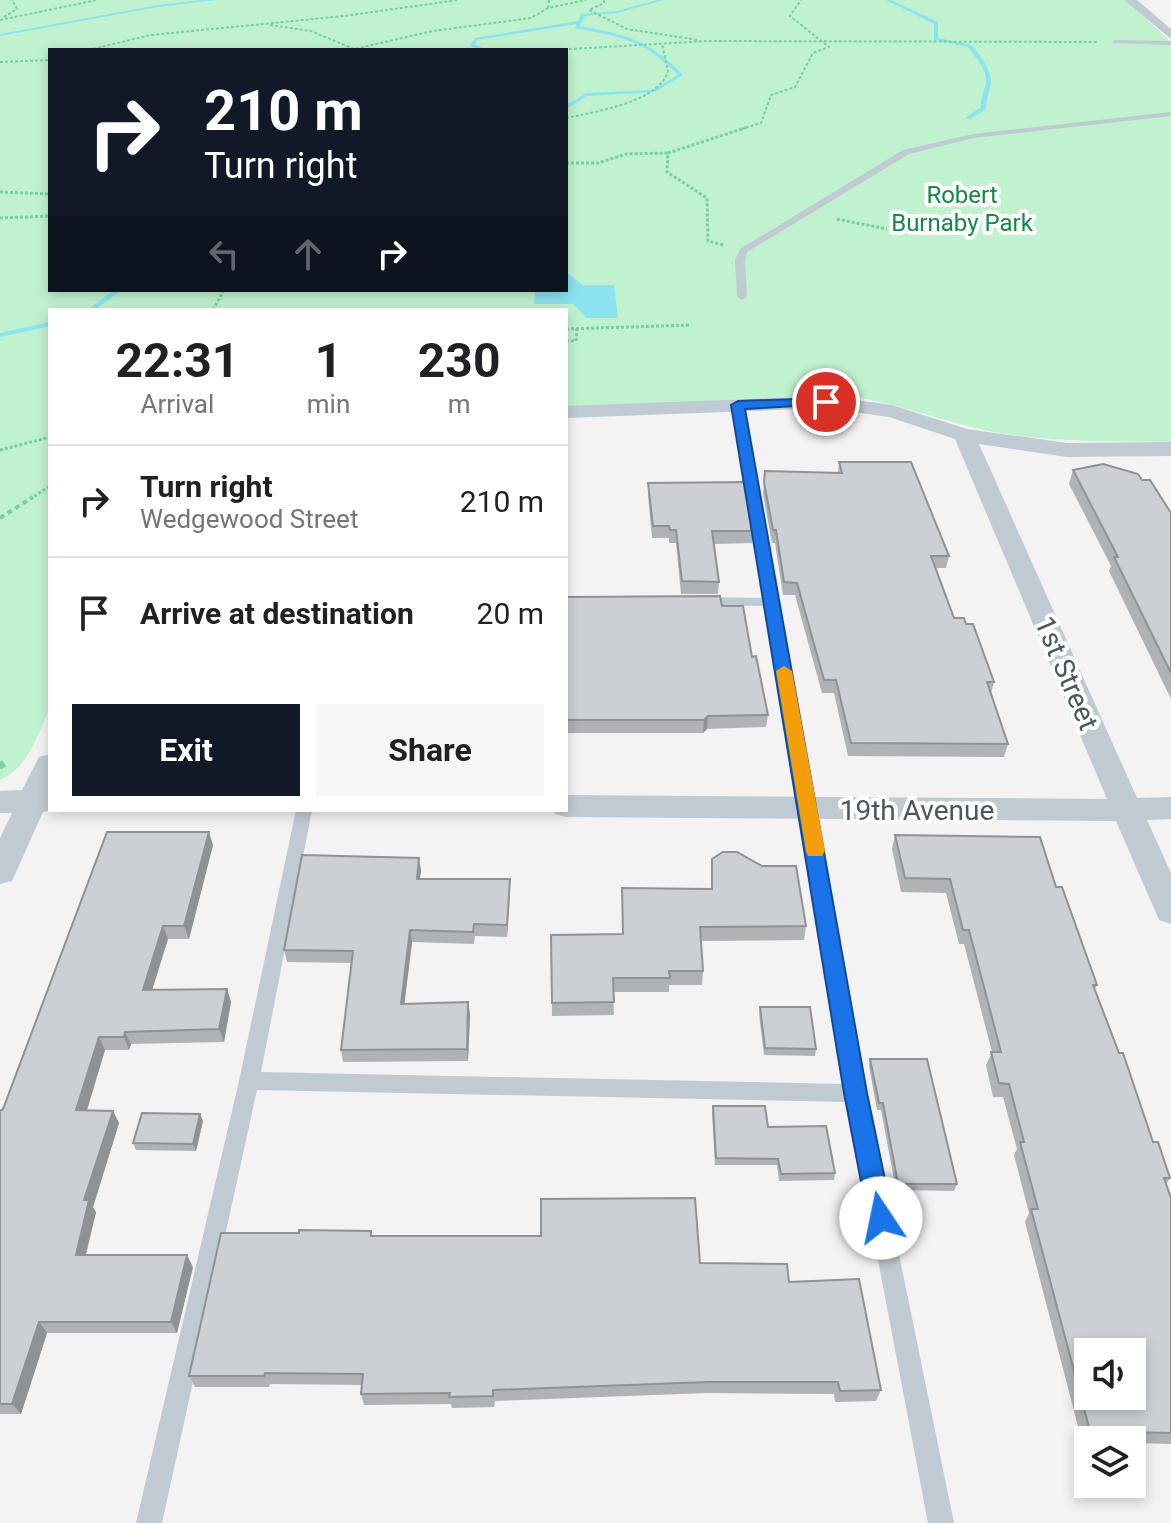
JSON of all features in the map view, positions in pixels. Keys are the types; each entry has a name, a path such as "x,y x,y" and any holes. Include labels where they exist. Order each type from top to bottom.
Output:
{"street":[{"path":"1130,0 1171,35"},
{"path":"568,412 826,402 892,411 964,435 1067,450 1171,449"},
{"name":"1st Street","path":"964,435 1171,911"},
{"path":"0,872 42,801 48,773"},
{"path":"4,788 42,801"},
{"name":"19th Avenue","path":"568,806 808,810 1171,808"}],"lane":[{"path":"1114,42 1171,43"},
{"path":"742,297 740,260 743,251 890,160 932,145 1031,128 1171,114"},
{"path":"738,405 856,1093 941,1523"},
{"path":"677,601 772,602"},
{"path":"149,1523 249,1081 304,812"},
{"path":"249,1081 856,1093"}],"path":[{"path":"0,20 17,9 12,0"},
{"path":"0,20 97,0"},
{"path":"96,48 151,35 458,0"},
{"path":"548,8 549,0"},
{"path":"363,48 433,31 531,18 548,8 586,0"},
{"path":"604,0 604,3 589,10 627,29 707,41"},
{"path":"568,163 598,163 626,154 668,153 691,143 761,123 771,95 795,87 813,53 829,47 790,16 801,0"},
{"path":"265,24 311,31 350,48"},
{"path":"568,49 707,41 1114,42"},
{"path":"568,117 653,91 666,79 669,59 662,44"},
{"path":"0,62 48,60"},
{"path":"668,153 667,172 707,198 708,241 743,251"},
{"path":"0,194 48,194"},
{"path":"804,213 887,229"},
{"path":"0,218 48,216"},
{"path":"568,329 690,325"},
{"path":"568,341 576,341 577,328"},
{"path":"0,450 48,438"},
{"path":"0,518 48,487"},
{"path":"0,762 4,788"}],"green space":[{"name":"Robert Burnaby Park","path":"0,0 1126,0 1171,42 1171,442 1082,441 1016,436 878,401 839,395 568,408 568,308 48,308 48,712 25,759 0,780"}],"water":[{"path":"568,274 583,285 614,285 618,318 586,318 573,304 534,304 535,292 568,292"}],"building":[{"path":"839,462 911,462 949,556 931,556 954,618 964,618 966,624 973,624 994,682 987,682 1008,744 851,743 836,680 824,680 797,583 784,582 764,482 765,471 842,473"},
{"path":"1103,464 1138,474 1142,480 1150,480 1171,513 1171,673 1114,557 1118,557 1073,470"},
{"path":"745,482 753,531 712,531 719,582 682,581 676,530 670,530 669,526 653,526 648,483"},
{"path":"720,596 722,606 743,606 752,657 756,656 768,715 708,716 704,720 568,720 568,597"},
{"path":"107,832 209,832 184,926 163,926 143,990 227,989 219,1029 125,1032 124,1037 99,1037 76,1110 113,1111 84,1200 89,1200 76,1255 187,1255 171,1322 39,1322 12,1404 0,1404 0,1111"},
{"path":"895,835 1040,837 1056,887 1062,887 1097,985 1093,985 1119,1053 1123,1053 1153,1142 1158,1142 1170,1178 1164,1178 1171,1198 1171,1433 1146,1432 1146,1426 1089,1426 1084,1410 1146,1410 1146,1338 1074,1338 1074,1371 1031,1209 1038,1209 1020,1142 1024,1142 1009,1084 999,1083 991,1052 1001,1052 969,930 963,930 950,879 905,878"},
{"path":"723,852 737,852 762,866 796,866 806,926 700,927 703,971 669,971 670,978 613,978 614,1002 552,1003 551,935 623,934 622,888 712,889 712,859"},
{"path":"302,855 419,858 417,879 510,879 507,925 474,924 473,932 410,930 401,1004 468,1002 467,1049 341,1050 353,951 284,950"},
{"path":"760,1007 810,1007 816,1049 765,1048"},
{"path":"870,1059 927,1059 957,1184 898,1184 883,1103 879,1103"},
{"path":"713,1106 765,1106 768,1127 826,1126 835,1173 781,1174 778,1159 716,1158"},
{"path":"142,1113 200,1114 193,1144 133,1143"},
{"path":"695,1198 700,1263 787,1264 789,1282 859,1279 881,1390 840,1391 838,1382 708,1382 493,1390 493,1396 449,1397 450,1393 361,1394 363,1374 189,1376 221,1233 299,1233 299,1230 371,1231 371,1236 541,1236 541,1199"}],"waterway":[{"path":"0,35 158,6 214,0"},
{"path":"579,22 583,15 617,12 662,0"},
{"path":"888,0 936,23 936,39 970,46 986,71 988,82 984,108 968,118"},
{"path":"479,48 472,46 475,39 579,22"},
{"path":"568,106 586,95 653,91 681,75 646,45 622,36 577,27 579,22"},
{"path":"93,308 115,292"},
{"path":"0,335 48,324"}],"slow traffic":[{"path":"784,671 815,851"}],"route":[{"path":"826,402 738,405 856,1093 881,1218"}]}
